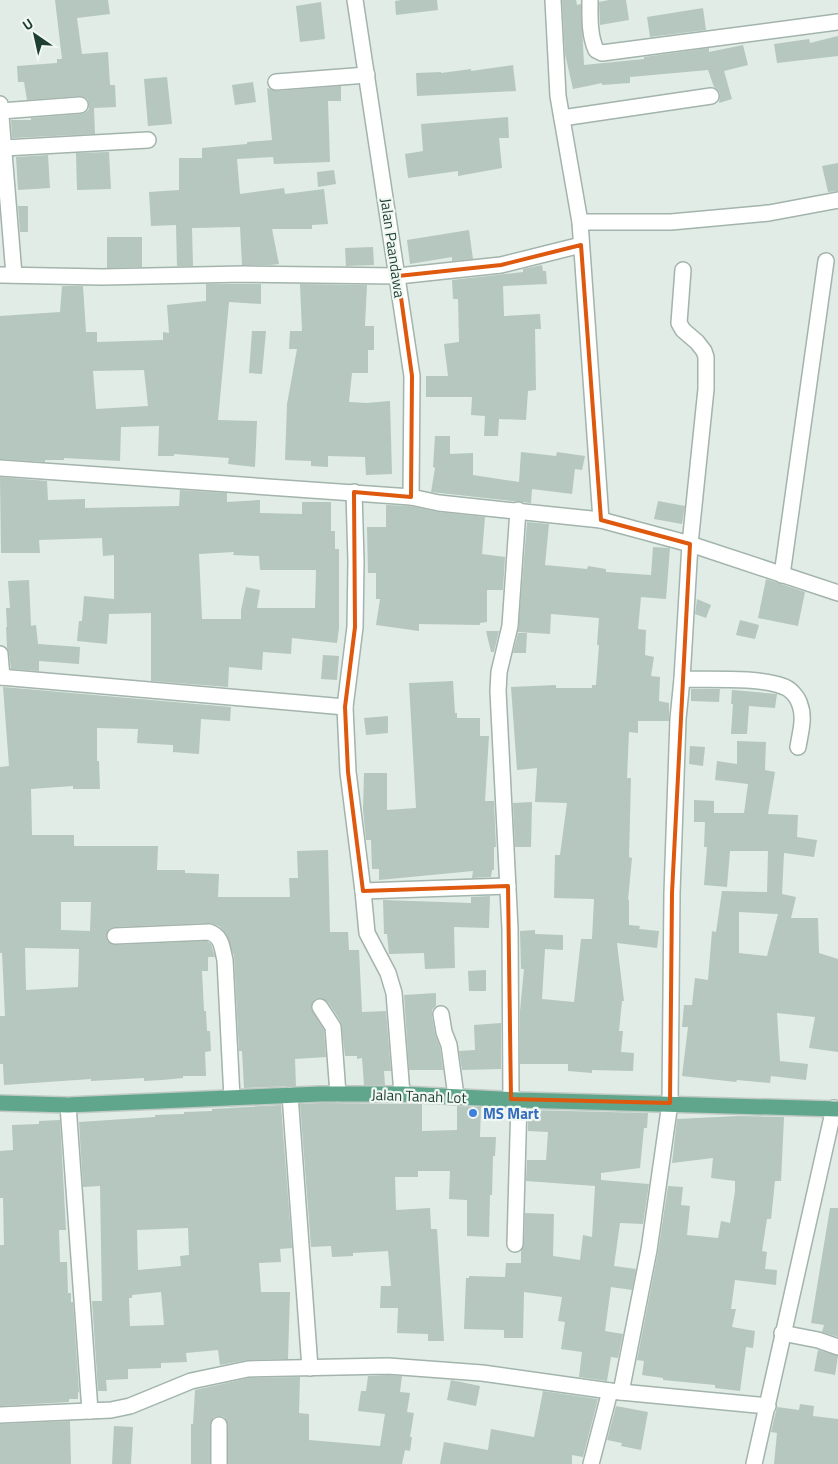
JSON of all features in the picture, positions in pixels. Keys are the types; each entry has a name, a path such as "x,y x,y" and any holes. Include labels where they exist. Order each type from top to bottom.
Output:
{"main road":[{"name":"Jalan Tanah Lot","path":"0,1103 68,1104 290,1095 402,1094 515,1100 836,1109"}],"street":[{"name":"Jalan Paandawa","path":"355,0 412,376 411,497"},
{"path":"553,0 556,74 580,222 600,520"},
{"path":"590,0 592,40 596,50 602,53 838,22"},
{"path":"276,82 367,75"},
{"path":"562,118 710,96"},
{"path":"0,104 4,148 7,275 102,277 244,274 398,276 501,265 581,245"},
{"path":"1,111 80,105"},
{"path":"4,148 148,140"},
{"path":"580,222 671,222 769,213 838,200"},
{"path":"782,575 826,260"},
{"path":"591,1464 616,1391 649,1250 670,1103 672,893 678,719 690,544 706,390 706,357 697,342 683,330 679,323 683,270"},
{"path":"0,468 354,492 600,520 690,544 838,593"},
{"path":"354,492 355,627 345,707 348,772 367,933 388,973 394,993 402,1094"},
{"path":"515,1244 515,1100 510,929 498,691 499,672 510,626 518,510"},
{"path":"0,654 1,678 345,707"},
{"path":"682,680 765,681 784,686 794,694 800,704 802,717 798,747"},
{"path":"363,891 508,886"},
{"path":"115,936 209,932 216,934 220,938 225,960 232,1098"},
{"path":"320,1008 334,1027 338,1094"},
{"path":"441,1014 444,1032 449,1045 456,1096"},
{"path":"290,1095 310,1368"},
{"path":"68,1104 90,1411"},
{"path":"754,1464 768,1406 782,1333 836,1109"},
{"path":"782,1333 818,1340 838,1347"},
{"path":"0,1415 111,1410 130,1406 190,1381 248,1369 388,1366 482,1373 616,1391 768,1406"},
{"path":"219,1424 219,1464"}],"highlighted area":[{"path":"581,245 601,520 690,544 672,893 670,1103 511,1099 508,886 363,891 348,772 345,707 355,627 354,492 411,497 412,376 398,276 501,265"}],"building":[{"path":"55,0 108,0 110,14 77,18 82,54 108,52 110,85 115,85 116,107 94,108 95,134 12,138 11,120 31,120 31,118 81,114 89,109 88,100 80,96 27,100 24,82 18,82 17,66 57,63 57,59 62,59"},
{"path":"437,0 438,10 396,15 395,1"},
{"path":"562,0 576,0 577,5 581,4 584,65 644,59 644,57 709,48 709,52 743,45 748,65 724,71 732,99 719,103 720,94 714,87 708,70 630,77 630,83 602,85 602,83 573,89 565,54"},
{"path":"626,0 629,20 600,25 599,2"},
{"path":"321,2 325,39 300,42 296,6"},
{"path":"703,8 706,30 650,37 647,17"},
{"path":"838,36 838,56 777,63 774,44 809,39 810,43"},
{"path":"513,65 516,91 417,96 416,73 441,73 471,69 471,71"},
{"path":"167,77 172,124 148,126 144,79"},
{"path":"253,82 256,102 235,105 232,85"},
{"path":"341,86 341,101 328,101 330,162 274,164 273,157 237,159 240,194 284,188 285,194 324,189 328,224 312,225 312,229 272,229 279,264 271,265 242,265 240,227 192,228 193,266 177,266 176,225 151,226 149,192 179,190 179,158 202,158 202,148 272,140 267,88 277,91"},
{"path":"508,117 509,138 499,138 502,168 458,176 458,171 408,178 405,154 423,151 421,124"},
{"path":"109,152 111,189 77,190 76,153"},
{"path":"48,155 50,188 18,190 16,157"},
{"path":"838,163 838,191 828,192 822,166"},
{"path":"334,170 336,184 318,187 317,172"},
{"path":"18,206 28,206 28,232 20,232"},
{"path":"469,230 473,259 452,261 452,257 410,264 407,240"},
{"path":"107,237 142,237 142,267 107,268"},
{"path":"373,247 374,265 346,266 345,248"},
{"path":"542,265 543,271 546,271 547,284 503,286 504,316 540,314 541,329 535,329 536,390 528,391 526,420 499,419 498,436 484,436 485,416 471,415 472,397 426,397 426,376 448,376 444,344 459,342 458,299 453,299 452,280 523,272 523,269"},
{"path":"206,284 261,284 261,304 229,302 218,420 257,421 255,467 228,464 229,458 174,454 174,456 158,456 159,426 121,427 120,461 64,458 64,460 45,460 45,462 0,459 0,316 60,312 62,286 83,286 86,332 97,332 97,342 163,340 163,332 169,333 167,305 206,301","holes":["144,370 148,406 96,409 93,371"]},
{"path":"300,284 367,285 365,326 374,326 374,350 368,350 368,373 352,373 349,402 390,401 392,474 366,475 365,457 328,456 328,467 311,466 311,461 285,460 287,404 297,349 289,349 290,331 302,331"},
{"path":"252,331 266,331 262,374 249,373"},
{"path":"435,436 450,436 450,454 473,453 473,475 519,482 521,452 556,456 557,452 585,456 582,470 575,469 572,494 532,489 531,503 431,492 435,468 433,467"},
{"path":"0,477 47,481 48,500 85,499 85,508 179,506 180,490 227,493 227,502 260,500 260,513 302,514 302,502 331,502 331,531 335,531 335,549 339,549 339,628 337,643 292,638 291,654 263,652 262,670 229,667 228,687 151,681 151,613 109,614 107,644 77,641 79,621 82,621 84,596 114,599 114,555 103,556 102,538 39,540 40,553 1,553","holes":["234,552 233,555 259,556 260,570 316,570 315,608 257,608 260,590 246,587 241,619 202,619 199,554"]},
{"path":"658,501 685,506 682,524 654,519"},
{"path":"386,505 410,506 438,512 485,517 482,554 505,557 503,590 487,590 487,622 480,623 480,625 419,624 419,631 376,625 380,599 376,599 376,573 368,573 367,527 386,527"},
{"path":"527,522 549,524 545,565 587,569 588,566 606,569 606,572 651,575 653,547 670,548 666,599 641,597 638,629 646,630 645,655 654,657 651,676 660,677 659,701 669,703 669,721 638,721 638,733 629,732 627,778 631,778 629,857 632,858 628,900 629,925 640,926 639,929 659,931 657,948 617,943 624,1001 622,1001 619,1031 623,1031 621,1052 634,1053 633,1071 592,1070 592,1073 568,1071 568,1064 520,1064 520,1011 524,969 521,969 520,931 535,930 535,934 563,935 563,950 545,949 542,999 574,1002 581,939 592,939 594,899 554,898 555,855 560,855 567,803 535,802 537,768 517,770 511,687 556,685 556,688 592,688 592,685 596,685 599,645 597,645 599,618 551,614 550,634 518,632"},
{"path":"766,579 805,592 798,626 758,618"},
{"path":"29,580 31,626 36,625 38,644 80,647 79,664 39,661 39,671 11,669 6,627 6,608 10,608 8,581"},
{"path":"697,599 711,605 706,618 695,614"},
{"path":"740,620 759,625 755,639 736,635"},
{"path":"486,631 499,631 494,652 491,652"},
{"path":"518,633 527,633 526,653 513,653"},
{"path":"323,655 339,656 337,680 321,679"},
{"path":"453,681 457,718 480,718 480,736 489,736 485,801 494,801 496,847 494,847 494,870 492,870 491,877 472,878 473,871 379,880 379,869 372,869 371,840 366,840 363,810 364,773 387,773 387,810 416,808 409,683"},
{"path":"3,687 231,707 230,721 201,719 199,754 173,752 173,745 137,743 138,729 97,728 97,761 99,761 100,789 73,789 73,786 31,789 32,835 74,835 74,846 158,846 157,870 185,870 185,873 219,874 218,897 290,897 289,878 298,878 297,851 328,850 330,932 348,932 349,950 359,950 362,1012 386,1011 391,1071 384,1071 385,1085 364,1085 362,1058 357,1059 357,1056 345,1056 341,1022 328,1002 320,998 315,999 311,1008 324,1030 326,1057 295,1059 296,1086 244,1088 242,1051 239,1051 234,956 226,934 219,926 209,923 115,927 110,928 106,936 107,941 115,945 207,941 211,944 215,957 208,957 208,971 202,971 204,1011 206,1011 207,1031 210,1031 211,1051 205,1052 206,1076 183,1076 183,1078 144,1081 144,1078 91,1081 91,1079 4,1085 3,1064 0,1064 0,1016 5,1016 2,953 0,953 0,767 9,766","holes":["61,902 91,902 90,931 61,930","25,948 79,949 78,987 26,990"]},
{"path":"691,689 720,689 719,702 691,701"},
{"path":"732,690 777,694 775,708 749,706 747,734 731,734"},
{"path":"388,716 388,733 366,735 364,718"},
{"path":"737,741 766,742 765,770 775,772 768,814 798,815 797,837 817,840 814,857 784,853 782,894 796,897 791,918 818,918 819,953 838,959 838,1052 809,1048 815,1017 777,1013 780,1061 808,1064 806,1080 771,1076 770,1083 737,1080 736,1082 682,1076 688,1027 682,1027 684,1005 692,1005 695,978 708,980 712,931 716,932 722,891 767,892 768,851 730,851 727,887 704,885 707,847 704,847 705,822 694,822 694,800 714,801 714,813 744,813 748,784 715,780 717,761 737,764","holes":["739,912 778,914 767,956 739,953"]},
{"path":"690,746 705,747 703,766 689,764"},
{"path":"532,802 531,847 515,847 513,803"},
{"path":"490,896 489,928 454,927 455,968 425,969 424,953 389,954 387,934 384,934 383,900 471,903 471,897"},
{"path":"486,970 486,991 469,991 468,971"},
{"path":"436,993 436,1006 432,1010 432,1016 435,1034 440,1047 443,1070 409,1070 404,995"},
{"path":"501,1023 501,1069 462,1070 459,1051 475,1050 474,1025"},
{"path":"300,1104 422,1104 422,1131 457,1130 457,1106 481,1107 480,1137 496,1137 495,1156 493,1156 492,1195 490,1195 489,1237 467,1236 467,1200 449,1199 450,1171 418,1171 418,1177 395,1177 396,1210 430,1208 431,1229 437,1229 444,1341 428,1341 428,1334 397,1333 398,1308 380,1308 381,1286 391,1286 388,1251 353,1253 353,1256 332,1257 331,1246 311,1247"},
{"path":"281,1105 292,1248 280,1249 281,1262 259,1263 261,1292 290,1292 288,1359 248,1360 220,1365 218,1350 186,1353 187,1362 161,1363 161,1368 128,1369 128,1379 106,1380 107,1391 98,1391 92,1301 102,1301 100,1186 83,1187 79,1122 155,1117 155,1115 212,1111 212,1109","holes":["188,1228 189,1255 180,1256 181,1266 138,1270 137,1230","161,1292 164,1325 130,1326 129,1298 132,1298 132,1295"]},
{"path":"528,1110 648,1113 647,1128 644,1128 640,1168 601,1173 601,1180 649,1184 643,1224 620,1223 614,1266 636,1269 632,1290 611,1287 605,1331 623,1334 618,1358 611,1357 607,1381 579,1377 582,1352 561,1349 565,1322 558,1321 562,1297 524,1292 523,1338 504,1338 504,1330 464,1329 466,1278 469,1278 469,1276 505,1277 506,1263 521,1263 525,1213 554,1214 553,1256 580,1260 583,1235 592,1237 595,1186 526,1181 527,1160 546,1160 548,1132 528,1131"},
{"path":"739,1116 784,1117 781,1181 775,1181 771,1219 767,1219 762,1251 767,1252 765,1269 777,1270 776,1285 735,1280 731,1309 736,1309 732,1327 755,1331 753,1348 746,1347 740,1391 715,1388 715,1385 663,1380 663,1378 642,1375 644,1361 637,1360 658,1252 668,1186 683,1187 681,1205 690,1206 687,1235 718,1238 721,1221 730,1223 735,1191 735,1181 711,1178 713,1158 672,1163 677,1119"},
{"path":"60,1120 66,1230 59,1230 60,1262 67,1262 68,1293 71,1293 71,1302 73,1302 78,1399 69,1399 69,1402 0,1406 0,1245 4,1245 3,1198 0,1198 0,1151 13,1150 12,1125 39,1124 39,1121"},
{"path":"830,1208 838,1208 838,1337 822,1332 824,1325 811,1323"},
{"path":"818,1350 838,1356 835,1375 814,1371"},
{"path":"368,1376 402,1376 400,1392 410,1393 407,1412 414,1413 410,1451 405,1450 402,1464 228,1464 228,1425 224,1417 219,1416 214,1417 210,1425 210,1464 191,1464 191,1424 193,1424 195,1390 249,1378 300,1377 299,1413 309,1414 309,1440 380,1446 385,1414 358,1411 361,1391 366,1391"},
{"path":"451,1380 480,1386 476,1406 447,1400"},
{"path":"543,1391 598,1399 583,1457 572,1455 572,1464 440,1464 444,1442 488,1450 491,1429 534,1437"},
{"path":"800,1404 814,1406 813,1416 838,1419 838,1464 774,1464 777,1433 771,1432 777,1407 799,1410"},
{"path":"616,1406 648,1412 641,1450 621,1446 622,1443 607,1440"},
{"path":"70,1421 71,1464 0,1464 0,1424"},
{"path":"114,1426 133,1427 131,1464 112,1464"}],"place":[{"name":"MS Mart","path":"473,1113"}]}
